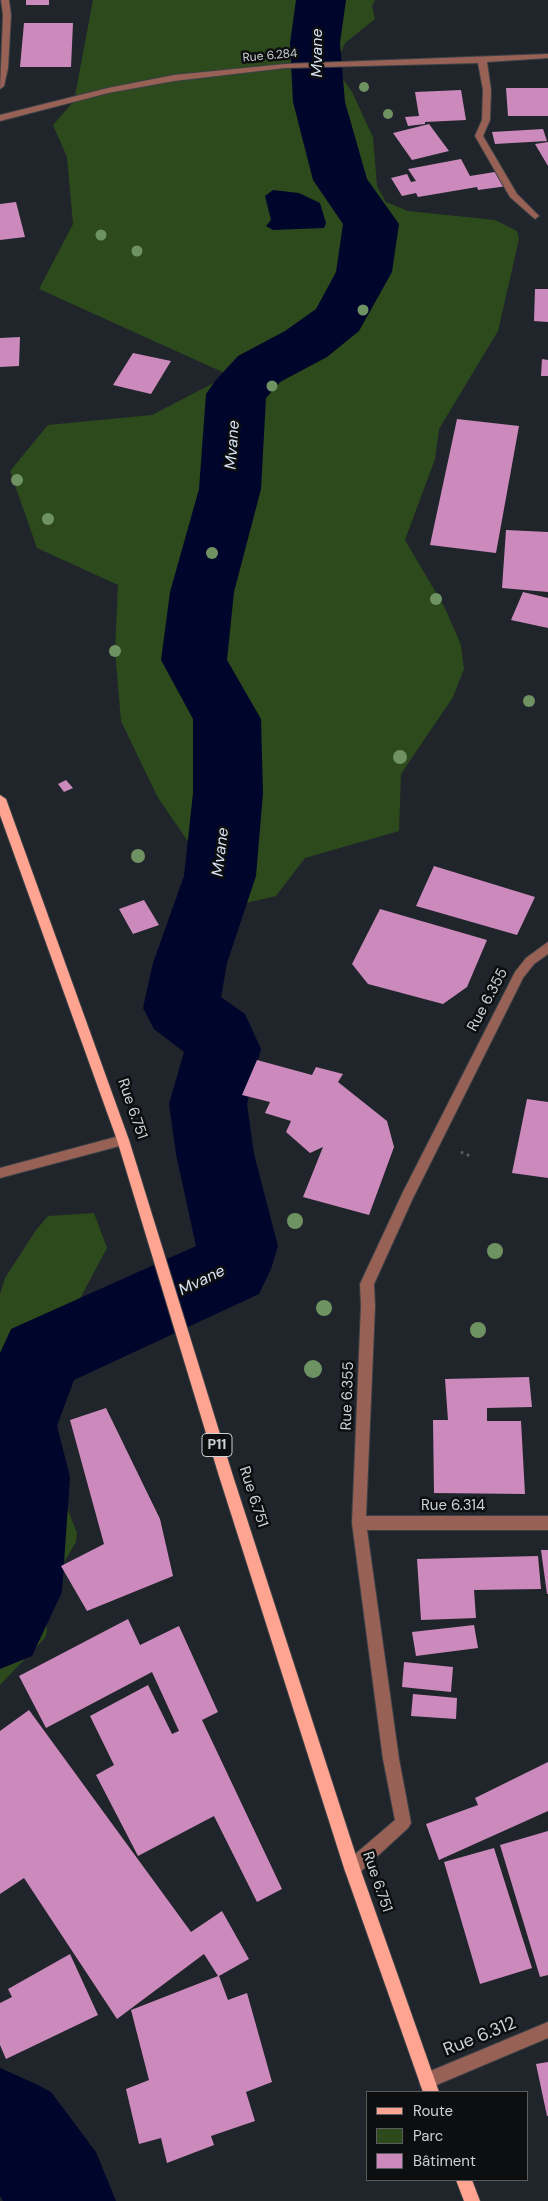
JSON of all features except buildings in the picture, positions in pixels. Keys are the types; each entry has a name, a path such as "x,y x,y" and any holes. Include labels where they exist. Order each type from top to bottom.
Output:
{"main road":[{"name":"Rue 6.751","path":"0,799 123,1140 226,1476 352,1868 429,2086"},
{"path":"464,2181 472,2201"}],"street":[{"path":"0,86 5,59 7,15 5,0"},
{"name":"Rue 6.284","path":"0,118 108,91 174,78 285,66 548,56"},
{"path":"482,60 487,90 486,120 479,136 513,195 536,216"},
{"name":"Rue 6.355","path":"352,1868 403,1823 391,1759 359,1523 367,1284 408,1196 437,1141 474,1060 519,975 530,961 548,947"},
{"path":"0,1173 123,1140"},
{"name":"Rue 6.314","path":"359,1523 548,1523"},
{"name":"Rue 6.312","path":"429,2086 548,2030"}],"green space":[{"path":"93,0 375,0 372,6 375,19 345,43 339,57 338,72 352,92 373,137 377,186 386,202 408,211 495,220 517,231 519,239 498,331 439,429 435,459 405,540 445,608 461,645 464,669 453,697 401,774 399,831 305,858 276,896 186,917 199,884 193,849 157,796 121,721 115,651 118,585 37,548 10,471 48,425 152,415 229,375 39,289 73,224 67,157 53,125 74,101"},
{"path":"94,1213 107,1248 70,1317 67,1373 43,1419 44,1449 77,1533 76,1542 43,1597 47,1632 45,1638 0,1685 0,1589 25,1533 24,1513 0,1466 0,1294 5,1278 36,1230 48,1216"},
{"path":"0,2083 73,2126 91,2145 115,2201 4,2201 0,2191"}],"water":[{"path":"273,190 299,193 320,203 326,223 324,228 273,230 266,226 271,220 265,196"}],"waterway":[{"name":"Mvane","path":"0,1625 17,1592 27,1477 14,1426 41,1355 230,1269 237,1246 215,1154 208,1104 223,1049 218,1036 181,1008 190,963 220,876 228,793 227,719 194,660 202,592 230,489 236,394 259,369 306,344 339,319 364,272 371,224 340,180 319,102 315,43 321,0"},
{"name":"Mvane","path":"0,2120 14,2129 59,2189 63,2201"}]}
